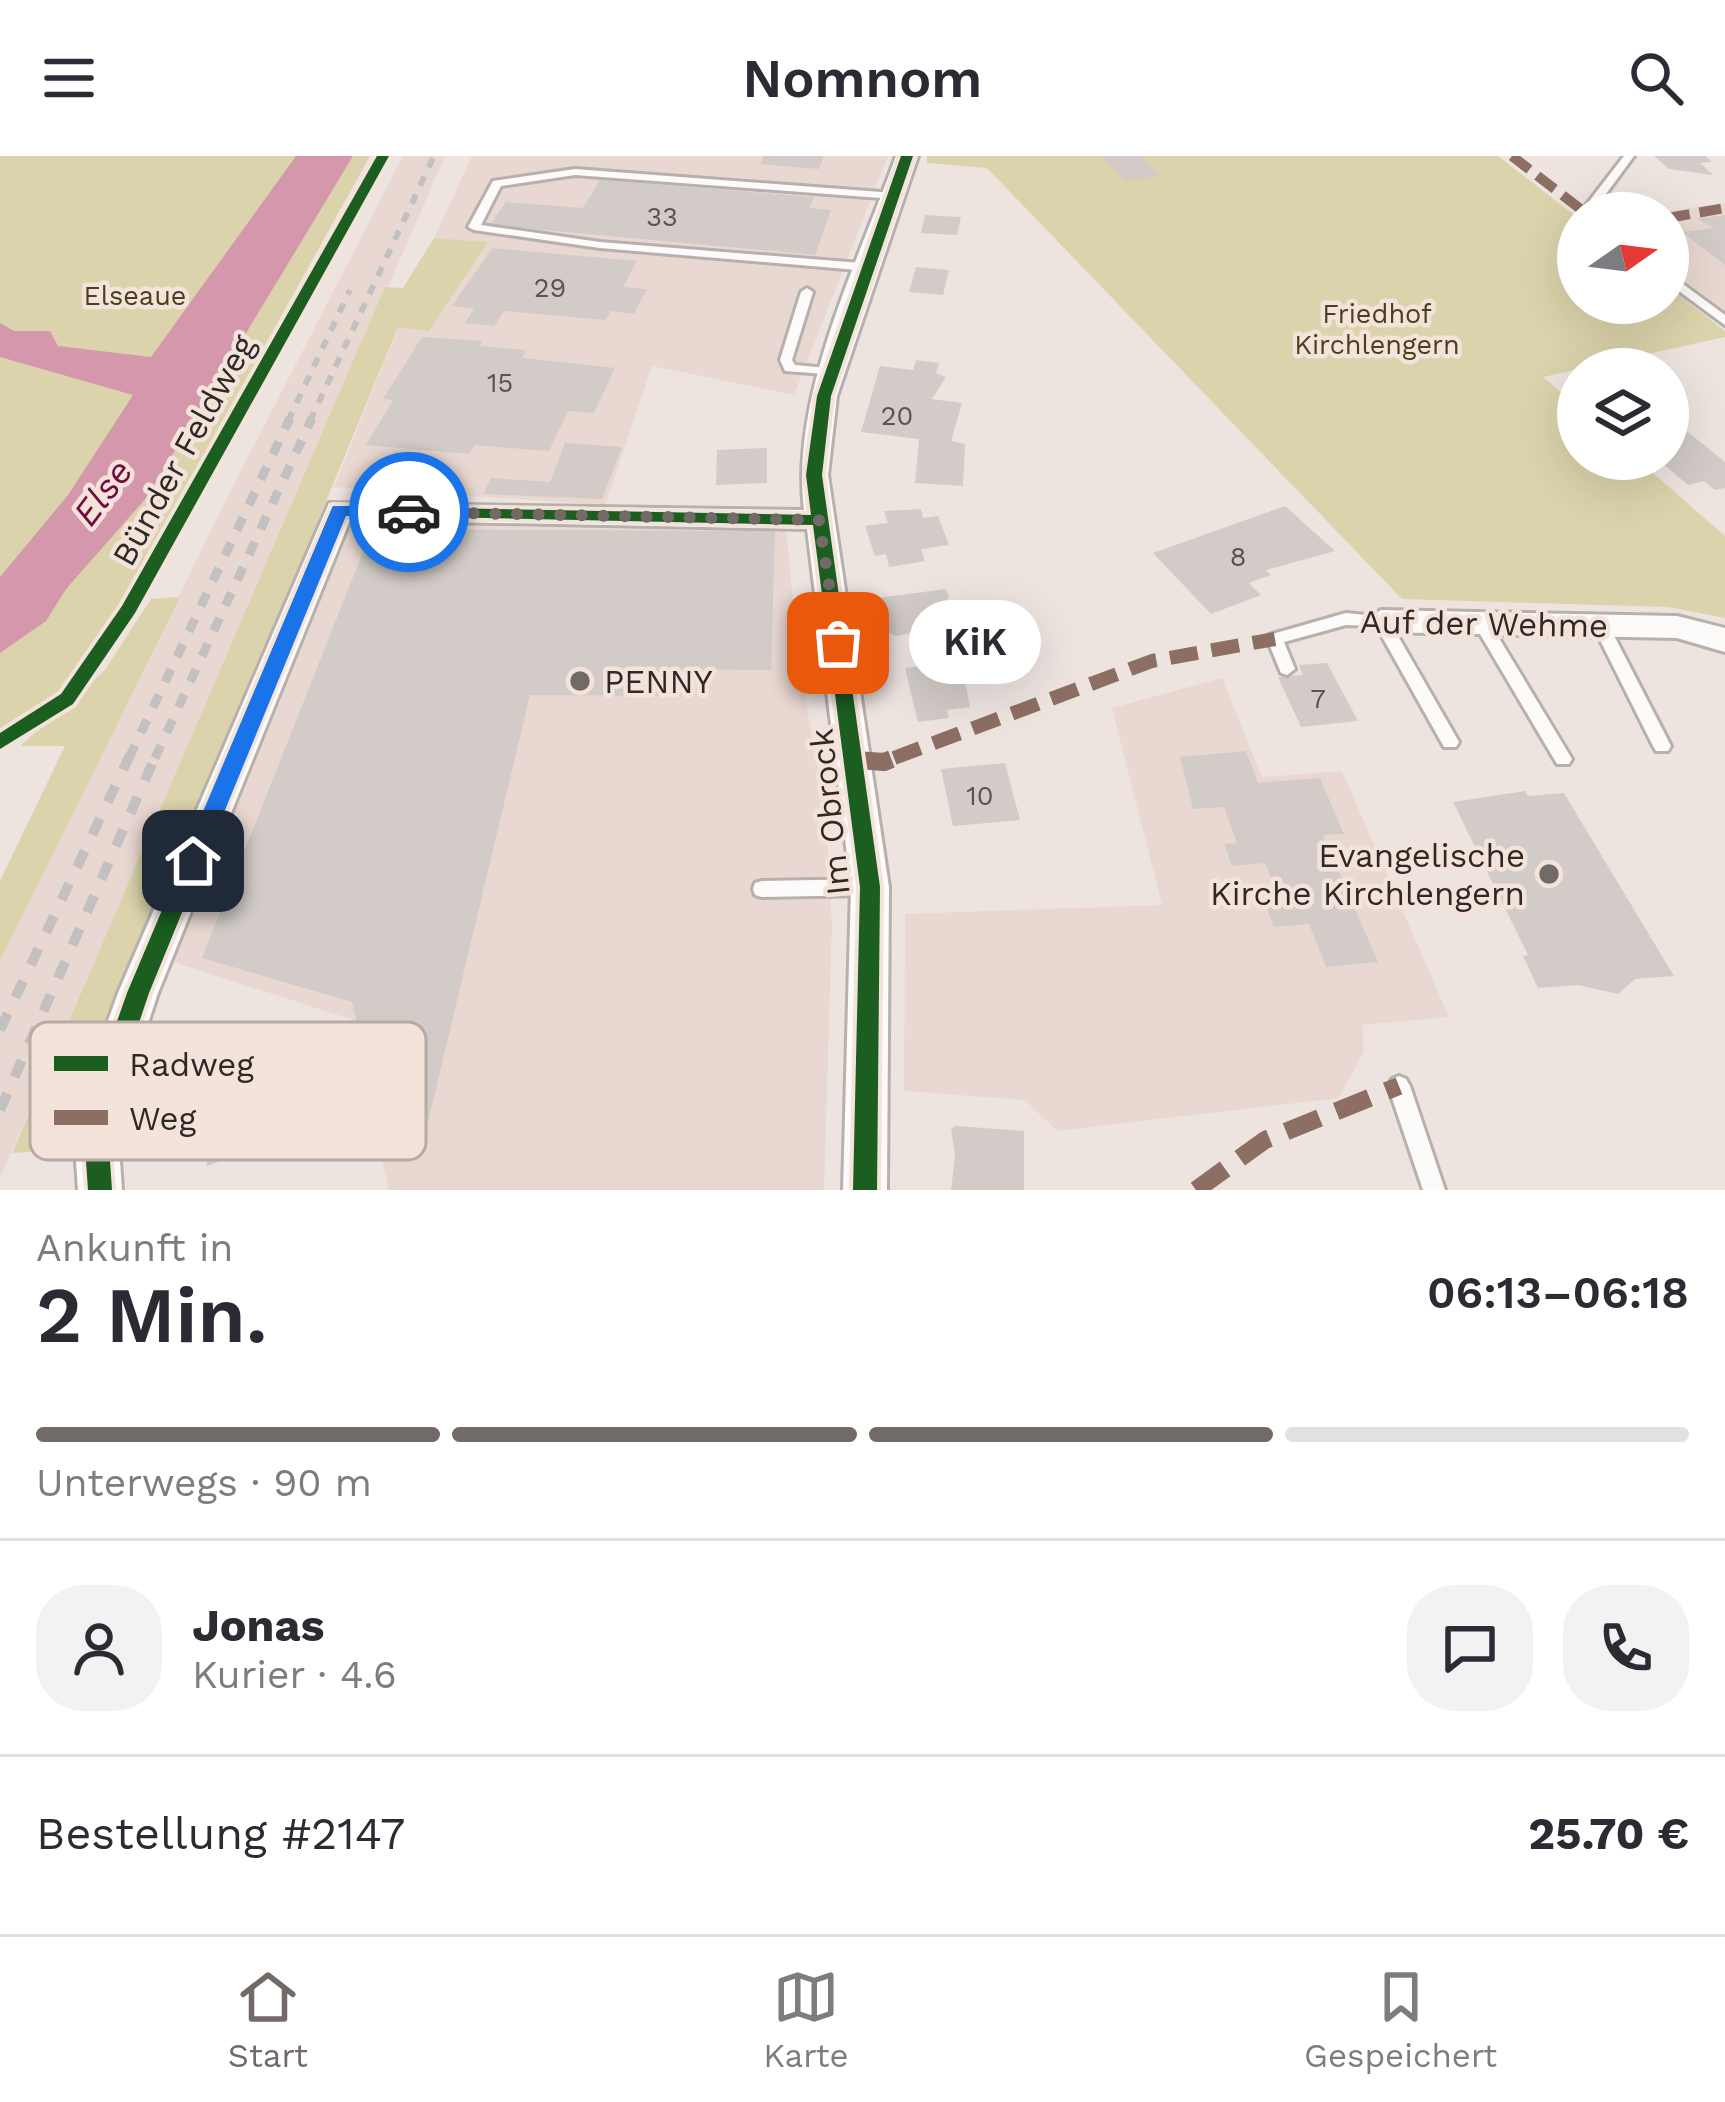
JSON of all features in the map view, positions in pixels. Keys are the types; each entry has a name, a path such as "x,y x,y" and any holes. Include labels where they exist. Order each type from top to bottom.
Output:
{"street":[{"name":"Im Obrock","path":"865,1190 870,887 814,475 833,372 907,156"},
{"path":"128,1022 339,510 819,520"},
{"name":"Auf der Wehme","path":"1381,621 1677,627 1725,640"},
{"path":"98,1160 100,1190"}],"lane":[{"path":"1602,192 1629,156"},
{"path":"869,268 600,245 474,227 497,183 553,172 894,196"},
{"path":"807,292 787,360 790,368 833,372"},
{"path":"1689,293 1725,321"},
{"name":"Auf der Wehme","path":"1287,668 1275,639 1346,619 1381,621"},
{"path":"1381,621 1450,742"},
{"path":"1482,624 1563,759"},
{"path":"1601,626 1662,746"},
{"path":"762,889 870,887"},
{"path":"1399,1086 1434,1190"}],"shaded area":[{"path":"403,156 445,156 68,1022 30,1022 30,1109 0,1178 0,961 229,494"},
{"path":"472,156 888,156 794,395 652,366 605,505 334,487 399,326 486,242 434,238"},
{"path":"1725,203 1725,311 1689,283 1689,208"},
{"path":"345,523 786,527 800,670 825,807 832,923 824,1190 389,1190 382,1160 426,1160 426,1022 351,1022 170,961"},
{"path":"1222,678 1262,777 1342,771 1449,1017 1362,1025 1364,1051 1339,1098 1057,1131 1025,1100 904,1091 905,914 1162,905 1112,708"}],"green space":[{"name":"Elseaue","path":"0,156 370,156 119,608 61,696 0,735"},
{"name":"Friedhof Kirchlengern","path":"927,156 1498,156 1557,202 1557,324 1689,324 1689,303 1725,331 1725,337 1675,348 1557,348 1557,374 1543,377 1557,389 1557,480 1661,480 1725,536 1725,618 1668,607 1402,599 987,168 927,163"},
{"path":"434,238 488,242 429,331 398,327 111,1022 68,1022 385,287 403,288"},
{"path":"180,597 0,961 0,881 65,746 20,746 105,670 151,599"},
{"path":"30,1111 30,1152 12,1153"}],"water":[{"name":"Else","path":"296,156 353,156 147,497 66,589 46,621 0,653 0,577 68,495 133,395 0,357 0,323 14,331 50,331 58,346 151,357"}],"building":[{"path":"764,156 824,156 819,169 760,164"},
{"path":"1102,156 1142,156 1160,176 1125,181"},
{"path":"1654,156 1705,156 1712,162 1700,163 1713,175 1669,169"},
{"path":"600,180 814,197 809,208 831,210 815,255 490,225 506,202 583,208"},
{"path":"925,215 961,217 957,235 921,233"},
{"path":"1725,215 1725,265 1689,237 1689,231 1714,228 1697,219"},
{"path":"492,248 637,261 623,287 647,289 634,314 611,311 605,320 504,311 494,326 465,323 474,309 452,306"},
{"path":"916,267 949,270 943,295 909,292"},
{"path":"422,337 483,341 480,346 526,350 522,358 615,368 594,413 568,411 549,451 474,445 469,454 366,445 393,400 383,399"},
{"path":"916,360 939,363 936,373 946,377 932,399 962,403 951,441 965,444 963,486 915,483 919,439 861,432 880,366 913,370"},
{"path":"1689,433 1725,462 1725,488 1715,490 1704,481 1688,485 1682,480 1689,480"},
{"path":"565,443 622,447 602,499 483,494 491,478 550,482"},
{"path":"767,448 767,483 716,485 717,450"},
{"path":"1285,506 1335,551 1266,570 1271,575 1249,583 1261,595 1211,614 1153,553"},
{"path":"921,509 923,518 938,516 949,545 921,549 925,561 889,567 886,554 875,556 865,526 888,523 884,511"},
{"path":"372,529 775,531 771,670 666,669 663,696 530,695 426,1131 426,1022 357,1022 352,1002 202,958"},
{"path":"946,589 949,598 936,607 938,613 965,609 971,625 924,631 926,638 912,640 910,633 897,636 882,630 877,598"},
{"path":"961,661 970,707 947,710 949,718 918,722 905,668"},
{"path":"1327,663 1358,721 1301,727 1278,677 1303,675 1299,665"},
{"path":"1246,751 1258,783 1320,778 1344,834 1323,835 1378,962 1326,967 1309,924 1274,927 1264,901 1279,900 1265,863 1232,866 1224,844 1237,843 1224,807 1193,809 1180,757"},
{"path":"1005,763 1020,820 953,826 941,769"},
{"name":"Evangelische Kirche Kirchlengern","path":"1525,791 1528,796 1564,793 1674,976 1635,979 1618,994 1578,985 1538,988 1523,956 1528,955 1453,802"},
{"path":"951,1129 1024,1131 1024,1190 951,1190 955,1156"}],"railway":[{"path":"310,421 434,156"},
{"path":"288,421 350,290"},
{"path":"129,758 290,418"},
{"path":"155,758 312,418"},
{"path":"0,1030 130,755"},
{"path":"39,1022 156,755"},
{"path":"0,1110 30,1042"}],"marked path":[{"path":"1512,156 1558,192"},
{"path":"1689,214 1725,208"},
{"path":"856,760 884,762 1152,661 1275,639"},
{"path":"1196,1190 1265,1140 1399,1086"}],"cycle path":[{"name":"Bünder Feldweg","path":"0,742 67,699 129,609 383,156"},
{"path":"865,1190 870,887 814,475 824,396 907,156"},
{"path":"128,1022 339,510 819,520"},
{"path":"98,1160 100,1190"}],"way so far":[{"path":"409,512 819,520 838,643"}],"place":[{"name":"KiK","path":"838,643"},
{"name":"PENNY","path":"580,681"},
{"name":"Evangelische Kirche Kirchlengern","path":"1549,874"}],"route":[{"path":"193,861 339,510 409,512"}]}
